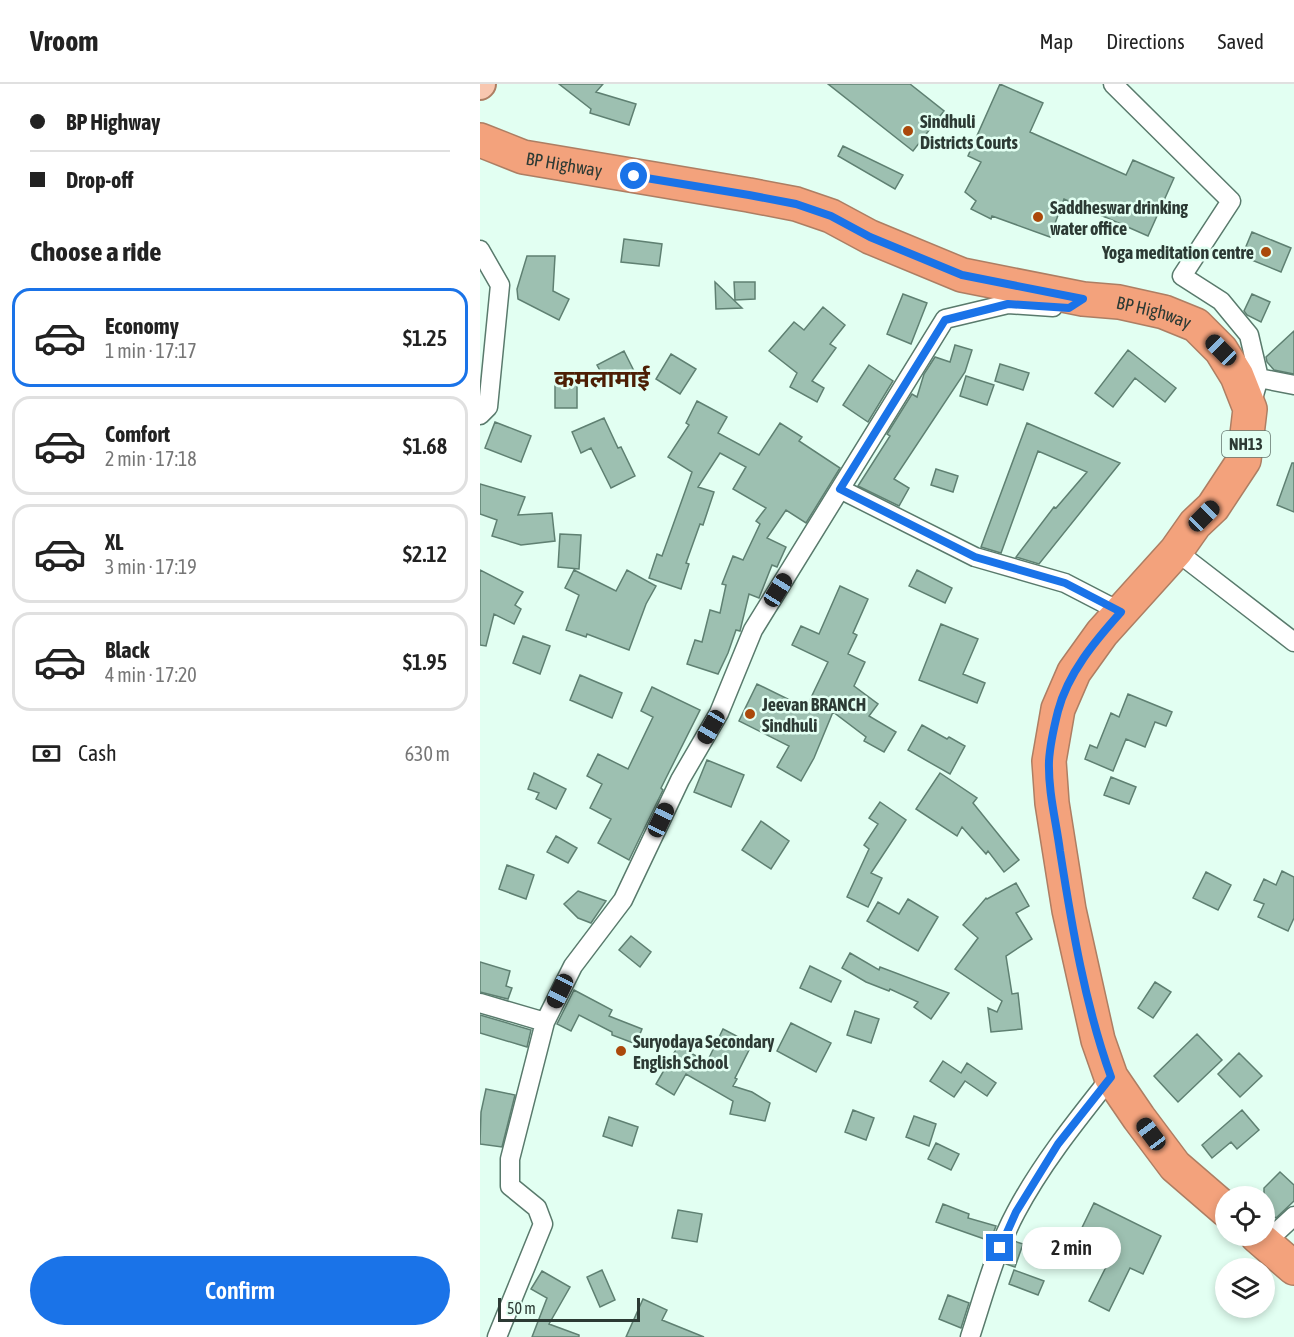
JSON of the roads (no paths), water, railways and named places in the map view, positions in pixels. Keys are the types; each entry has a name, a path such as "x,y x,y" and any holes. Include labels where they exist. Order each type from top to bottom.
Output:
{"highway":[{"name":"BP Highway","path":"480,140 524,157 796,204 831,216 879,241 962,275 1083,299 1119,302 1164,312 1196,325 1221,350 1237,376 1254,394 1244,460 1213,507 1195,524 1176,551 1102,633 1074,672 1058,710 1049,761 1052,803 1069,910 1098,1040 1111,1077 1175,1166 1215,1201"},
{"path":"1269,1246 1294,1268"}],"street":[{"path":"1113,84 1231,201 1182,276 1221,301 1249,335 1254,394 1294,385"},
{"path":"480,250 500,285 488,407 480,414"},
{"path":"497,1337 543,1224 537,1208 510,1186 510,1160 545,1022 573,966 622,900 680,780 719,713 753,630 945,320 1008,304 1069,308 1083,299"},
{"path":"840,489 975,557 1065,583 1121,612"},
{"path":"1176,551 1294,642"},
{"path":"480,1003 545,1022"},
{"path":"970,1337 1000,1248 1016,1212 1058,1144 1111,1077"},
{"path":"1275,1229 1294,1216"}],"place":[{"name":"Sindhuli Districts Courts","path":"908,131"},
{"name":"Saddheswar drinking water office","path":"1038,217"},
{"name":"Yoga meditation centre","path":"1266,252"},
{"name":"Jeevan BRANCH Sindhuli","path":"750,714"},
{"name":"Suryodaya Secondary English School","path":"621,1051"}],"district":[{"name":"कमलामाई","path":"602,378"}]}
